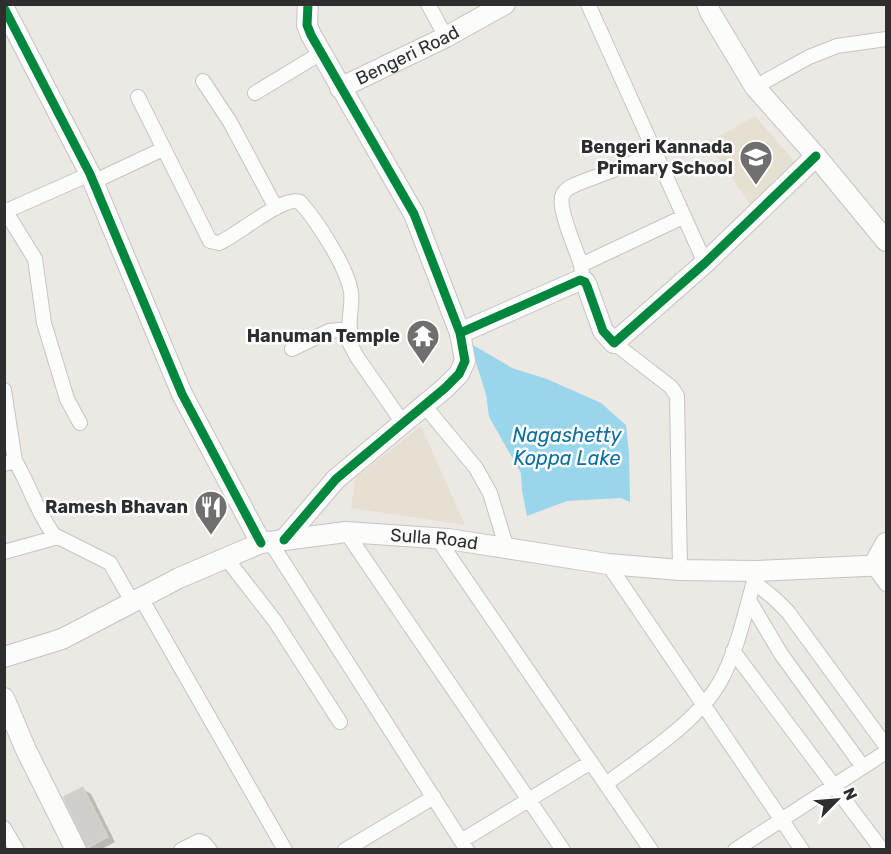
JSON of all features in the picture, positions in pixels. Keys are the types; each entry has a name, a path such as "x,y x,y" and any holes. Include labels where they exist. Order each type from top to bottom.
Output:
{"street":[{"path":"272,542 336,479 459,374 465,361 460,333 414,214 340,88 307,25 308,4"},
{"path":"428,4 446,37"},
{"name":"Bengeri Road","path":"340,88 446,37 505,4"},
{"path":"588,4 705,263"},
{"path":"707,4 756,87 886,241"},
{"path":"4,8 91,178 182,394 272,542 464,845 528,799 591,762"},
{"path":"756,87 808,57 837,46 886,39"},
{"path":"255,93 321,52"},
{"path":"203,81 230,122 276,207"},
{"path":"138,97 206,235 214,243 229,239 276,207 290,201 300,202 337,256 351,290 352,304 348,320 350,329 347,338 357,357 403,423"},
{"path":"80,423 67,399 45,323 35,259 5,211 163,149"},
{"path":"656,154 568,188 563,194 561,206 603,331 614,343 671,387 677,396 680,570"},
{"path":"614,343 705,263 816,156"},
{"path":"460,333 577,280 582,272 683,217"},
{"path":"292,349 329,330 350,329"},
{"path":"4,390 10,463 25,477 48,528 57,537 110,563 137,600 285,849"},
{"path":"423,404 476,468 490,493 507,549"},
{"path":"346,532 563,849"},
{"name":"Sulla Road","path":"4,657 62,639 179,578 226,558 272,542 346,532 437,538 608,564 755,577 880,565"},
{"path":"4,552 57,537"},
{"path":"437,538 651,849"},
{"path":"886,543 880,565 886,584"},
{"path":"226,558 275,621 340,722"},
{"path":"608,564 780,820 802,849"},
{"path":"606,784 693,718 721,680 733,651 755,577 788,612 886,746"},
{"path":"748,600 781,654 863,767"},
{"path":"733,651 882,849"},
{"path":"4,698 10,727 76,849"},
{"path":"735,849 886,752"},
{"path":"345,849 367,844 434,797"},
{"path":"4,828 18,849"},
{"path":"181,849 199,841 210,849"}],"shaded area":[{"name":"Bengeri Kannada Primary School","path":"755,116 795,162 755,211 707,143"},
{"path":"421,426 465,525 351,508 355,478"}],"water":[{"name":"Nagashetty Koppa Lake","path":"473,345 512,368 547,379 601,403 626,425 630,502 621,498 567,501 527,516 521,473 489,417 486,394"}],"building":[{"path":"83,787 108,837 87,848 63,797"}],"cycle path":[{"path":"284,540 336,479 445,388 459,374 465,361 460,333 414,214 311,35 307,25 308,4"},
{"path":"4,8 90,174 182,394 261,543"},
{"path":"460,333 580,280 587,286 603,331 614,343 705,263 816,156"}],"place":[{"name":"Bengeri Kannada Primary School","path":"756,186"},
{"name":"Hanuman Temple","path":"423,365"},
{"name":"Ramesh Bhavan","path":"211,536"}]}
